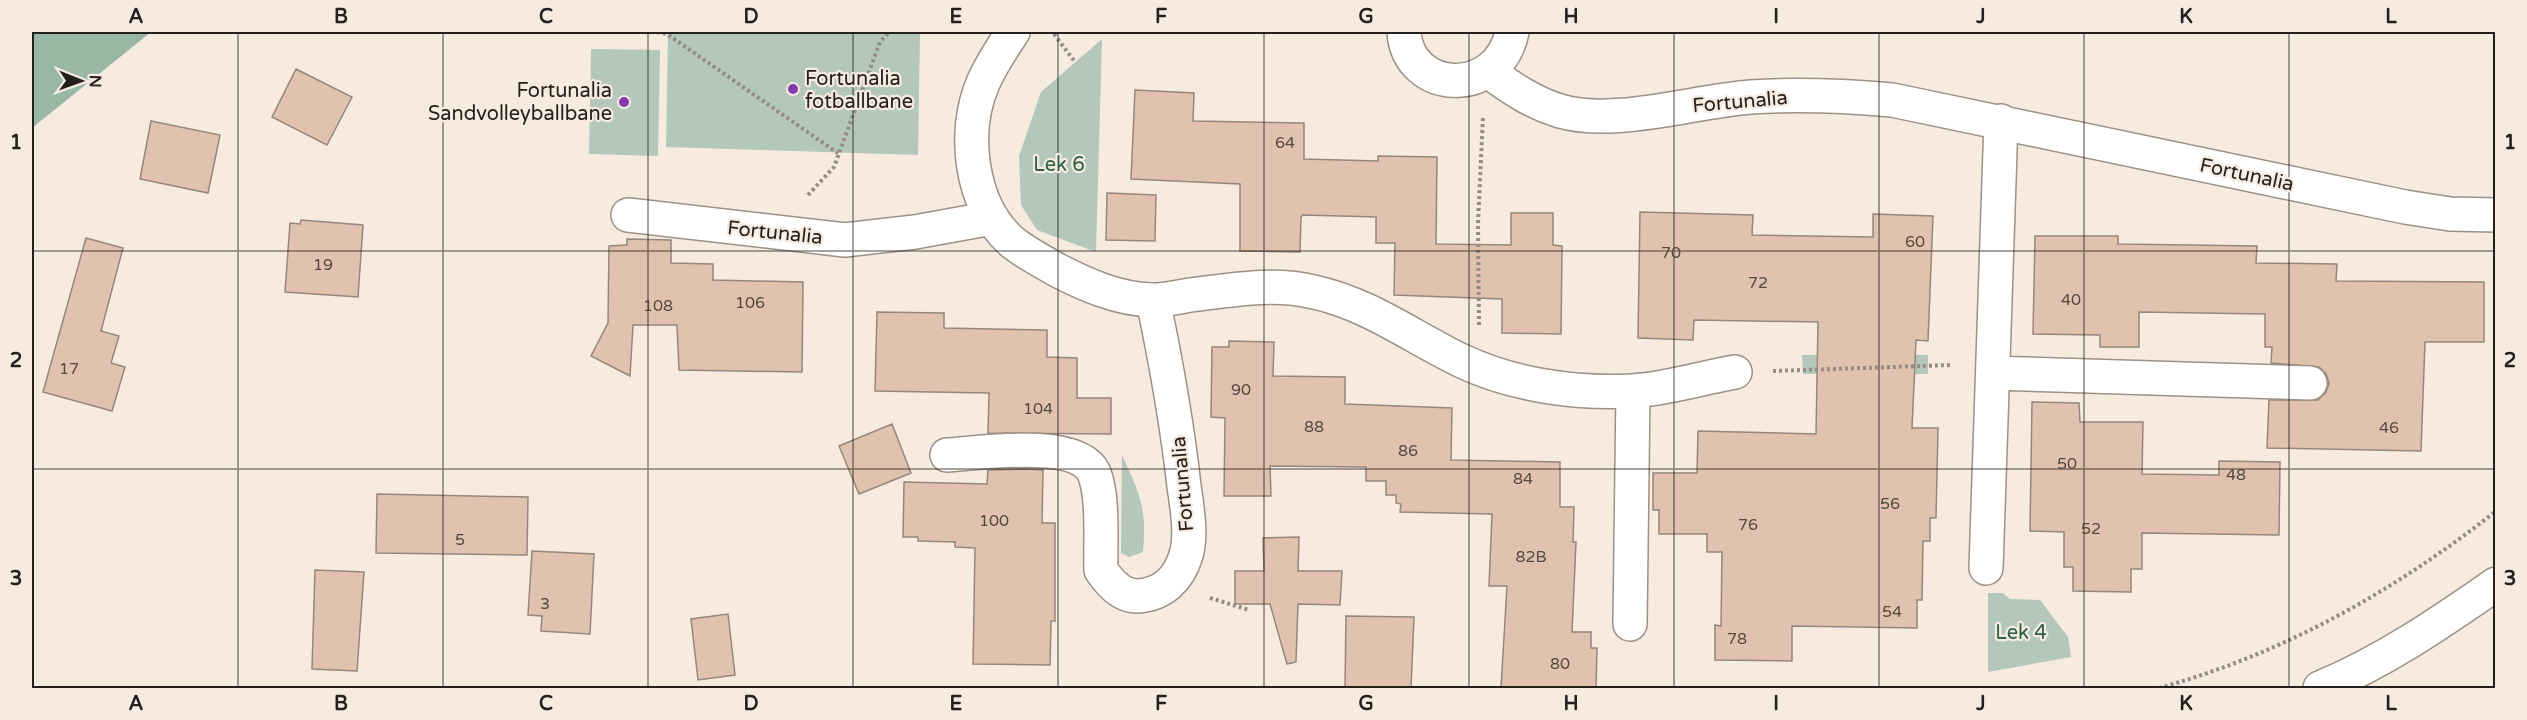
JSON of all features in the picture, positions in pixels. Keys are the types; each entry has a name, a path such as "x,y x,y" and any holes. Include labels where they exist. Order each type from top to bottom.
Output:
{"street":[{"path":"1013,32 982,84 974,116 972,146 975,172 992,218 1010,240 1065,274 1126,298 1153,300 1241,289 1302,289 1337,297 1476,366 1535,384 1582,390 1633,391 1735,372"},
{"path":"1404,32 1409,53 1421,67 1436,77 1463,80 1488,71 1501,60 1509,46 1512,32"},
{"name":"Fortunalia","path":"1488,71 1537,103 1562,112 1618,115 1750,97 1821,95 1892,100 2404,207 2450,214 2496,215"},
{"path":"1986,568 2001,121"},
{"name":"Fortunalia","path":"628,215 845,240 992,218"},
{"name":"Fortunalia","path":"947,455 1050,451 1083,461 1093,470 1098,484 1101,570 1109,582 1134,596 1157,592 1169,586 1186,554 1188,520 1171,387 1153,300"},
{"path":"1994,373 2310,383"},
{"path":"1630,624 1633,391"},
{"path":"2320,688 2383,657 2436,625 2496,584"}],"path":[{"path":"657,32 667,34 839,154"},
{"path":"775,232 834,167 880,42 889,32"},
{"path":"1052,32 1075,62"},
{"path":"1476,366 1480,305 1479,212 1483,111 1488,71"},
{"path":"1735,372 1959,365 1994,373"},
{"path":"2159,688 2237,662 2343,614 2441,554 2496,511"}],"green space":[{"path":"32,32 151,32 32,128"},
{"name":"Fortunalia fotballbane","path":"668,32 920,32 918,155 666,147"},
{"name":"Lek 6","path":"1102,39 1096,252 1037,230 1021,205 1019,156 1041,92"},
{"name":"Fortunalia Sandvolleyballbane","path":"591,49 660,50 658,156 589,154"},
{"path":"1802,355 1928,355 1928,374 1803,374"},
{"path":"1122,455 1138,491 1144,523 1143,552 1129,557 1121,553"},
{"name":"Lek 4","path":"1988,593 2003,593 2010,599 2040,600 2068,637 2071,657 1988,672"}],"building":[{"path":"296,69 352,97 327,145 272,117"},
{"path":"1135,90 1194,93 1193,121 1304,123 1304,159 1378,161 1378,156 1437,157 1436,244 1511,245 1511,213 1553,213 1553,245 1562,246 1561,334 1502,333 1502,299 1394,295 1395,243 1376,243 1376,217 1303,215 1301,217 1300,252 1240,251 1240,184 1131,179"},
{"path":"151,121 220,135 208,193 140,179"},
{"path":"1107,193 1156,195 1155,241 1106,240"},
{"path":"1640,212 1753,215 1752,235 1873,237 1873,214 1933,216 1928,341 1916,340 1912,428 1938,428 1936,518 1930,518 1930,541 1923,541 1922,600 1917,600 1917,628 1792,626 1792,661 1715,660 1715,625 1721,626 1722,552 1707,552 1707,534 1659,534 1659,510 1653,510 1653,473 1697,473 1698,431 1816,434 1818,322 1694,320 1693,340 1638,338"},
{"path":"301,220 363,225 358,297 285,292 290,223 300,224"},
{"path":"2035,236 2118,236 2118,244 2257,246 2256,263 2337,264 2336,281 2484,282 2484,342 2425,342 2421,451 2267,448 2269,400 2318,400 2326,392 2329,383 2326,374 2319,367 2271,363 2272,347 2265,347 2265,314 2139,312 2139,347 2100,347 2100,335 2033,334"},
{"path":"86,238 123,248 101,331 119,336 111,363 125,367 112,411 43,392"},
{"path":"627,239 671,240 671,263 713,264 713,280 803,282 802,372 679,370 677,325 633,325 630,376 591,356 608,323 609,246 627,245"},
{"path":"877,312 944,313 944,328 1047,330 1047,357 1077,358 1077,398 1111,398 1111,434 988,433 989,393 875,391"},
{"path":"1229,341 1274,342 1273,376 1345,377 1345,404 1452,408 1451,460 1560,462 1560,507 1574,507 1573,542 1576,542 1572,632 1591,632 1591,648 1597,648 1596,688 1501,688 1507,586 1489,586 1492,514 1400,512 1401,504 1396,503 1396,495 1386,495 1386,481 1366,481 1366,467 1270,466 1271,496 1224,496 1225,418 1211,417 1212,347 1229,347"},
{"path":"2032,402 2079,403 2080,422 2143,422 2142,474 2219,475 2219,461 2280,462 2279,535 2142,533 2142,569 2131,569 2131,592 2073,591 2073,567 2064,567 2064,532 2030,531"},
{"path":"892,424 911,473 859,494 839,446"},
{"path":"988,470 1043,470 1042,523 1055,523 1055,621 1051,621 1050,665 973,664 975,548 955,547 955,542 918,541 918,537 903,537 904,482 987,484"},
{"path":"377,494 528,497 527,555 376,553"},
{"path":"1299,537 1298,571 1342,571 1340,605 1298,604 1296,662 1287,664 1270,604 1235,604 1235,571 1264,571 1263,538"},
{"path":"532,551 594,554 590,634 541,631 542,616 528,615"},
{"path":"315,570 364,572 357,671 312,669"},
{"path":"728,614 735,675 698,680 691,619"},
{"path":"1346,616 1414,617 1411,688 1345,688"}],"place":[{"name":"Fortunalia fotballbane","path":"793,89"},
{"name":"Fortunalia Sandvolleyballbane","path":"624,102"}]}
